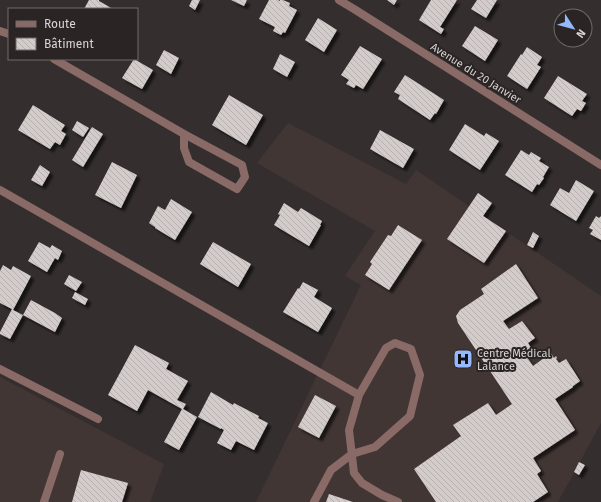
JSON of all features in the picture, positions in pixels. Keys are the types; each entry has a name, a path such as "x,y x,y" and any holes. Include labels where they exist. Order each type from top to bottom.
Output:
{"street":[{"name":"Avenue du 20 Janvier","path":"339,0 601,165"},
{"path":"56,60 242,166 245,177 238,189 189,162 184,148 184,134"},
{"path":"0,190 359,395"},
{"path":"314,502 331,470 352,454 375,447 410,416 420,375 411,349 395,343 386,348 359,395 349,430 352,454 354,473 362,483 382,495 398,502"},
{"path":"0,369 98,419"},
{"path":"44,502 60,454"}],"shaded area":[{"name":"Centre Médical Lalance","path":"288,123 406,184 416,170 601,296 601,423 558,502 256,502 361,285 345,276 375,231 257,163"},
{"path":"0,377 164,464 150,502 0,502"}],"building":[{"path":"89,0 99,0 111,8 85,8"},
{"path":"192,0 200,0 195,10 189,6"},
{"path":"231,0 247,0 244,6"},
{"path":"269,0 283,0 290,3 289,6 297,10 285,33 283,32 281,35 273,31 275,27 259,19"},
{"path":"387,0 397,0 394,5"},
{"path":"431,0 457,0 440,27 444,29 441,34 419,20"},
{"path":"477,0 497,0 486,18 471,9"},
{"path":"318,18 337,30 324,52 305,40"},
{"path":"475,26 498,40 485,61 462,46"},
{"path":"360,46 382,59 363,89 356,85 354,88 346,84 349,80 341,75"},
{"path":"527,47 542,57 537,65 541,67 527,89 507,76"},
{"path":"164,50 179,58 171,74 156,65"},
{"path":"280,54 295,62 287,77 273,69"},
{"path":"133,60 153,70 142,89 122,78"},
{"path":"405,75 444,100 436,114 435,113 430,120 398,99 400,95 394,92"},
{"path":"558,76 587,94 582,101 586,103 581,111 577,109 572,116 544,98"},
{"path":"229,95 263,115 246,145 212,125"},
{"path":"33,105 65,125 61,131 66,134 60,145 55,142 50,149 18,130"},
{"path":"77,121 89,128 83,137 72,130"},
{"path":"465,124 484,136 486,133 499,141 480,170 449,150"},
{"path":"92,127 103,134 83,167 72,160"},
{"path":"380,130 414,149 403,168 370,149"},
{"path":"521,150 529,155 531,152 541,158 539,161 549,167 543,177 544,178 539,185 537,184 532,192 505,175"},
{"path":"112,162 137,175 121,208 95,195"},
{"path":"40,165 50,172 42,186 31,180"},
{"path":"576,180 594,191 576,221 550,205 560,188 569,193"},
{"path":"478,193 492,203 483,216 506,231 484,263 447,239"},
{"path":"171,199 192,212 175,240 149,223 158,206 165,210"},
{"path":"284,203 298,212 301,208 322,221 309,246 274,225 280,215 278,214"},
{"path":"596,216 599,218 601,216 601,240 590,234 593,230 589,228"},
{"path":"398,225 422,240 389,290 365,275 372,264 370,262 388,235 391,236"},
{"path":"533,232 539,236 533,248 527,245"},
{"path":"39,242 50,248 52,245 62,251 58,260 55,258 47,272 28,261"},
{"path":"213,242 251,264 238,287 200,264"},
{"path":"516,264 538,298 503,321 509,329 522,321 535,338 528,343 531,348 524,353 533,366 551,353 554,358 556,356 559,363 566,359 580,381 555,399 575,430 533,458 541,471 537,474 548,492 533,502 436,502 414,469 461,436 453,425 488,403 496,415 512,404 458,323 456,316 460,310 484,294 481,289"},
{"path":"3,265 11,270 13,266 31,276 13,310 23,315 10,339 0,334 12,309 0,303 0,271"},
{"path":"69,275 82,282 76,291 64,284"},
{"path":"303,282 318,290 314,297 332,308 318,332 283,312"},
{"path":"75,292 88,299 85,305 72,298"},
{"path":"31,300 62,318 55,332 23,315"},
{"path":"135,345 169,363 166,369 188,381 177,400 186,404 183,409 197,417 179,450 164,442 182,409 148,390 137,411 108,395"},
{"path":"211,392 233,405 234,403 259,416 258,418 268,423 254,450 236,441 231,450 217,443 224,430 198,417"},
{"path":"315,395 336,406 319,438 298,427"},
{"path":"579,462 585,465 579,475 574,472"},
{"path":"81,470 128,483 122,502 72,502"},
{"path":"329,494 353,502 326,502"}],"place":[{"name":"Centre Médical Lalance","path":"463,359"}]}
